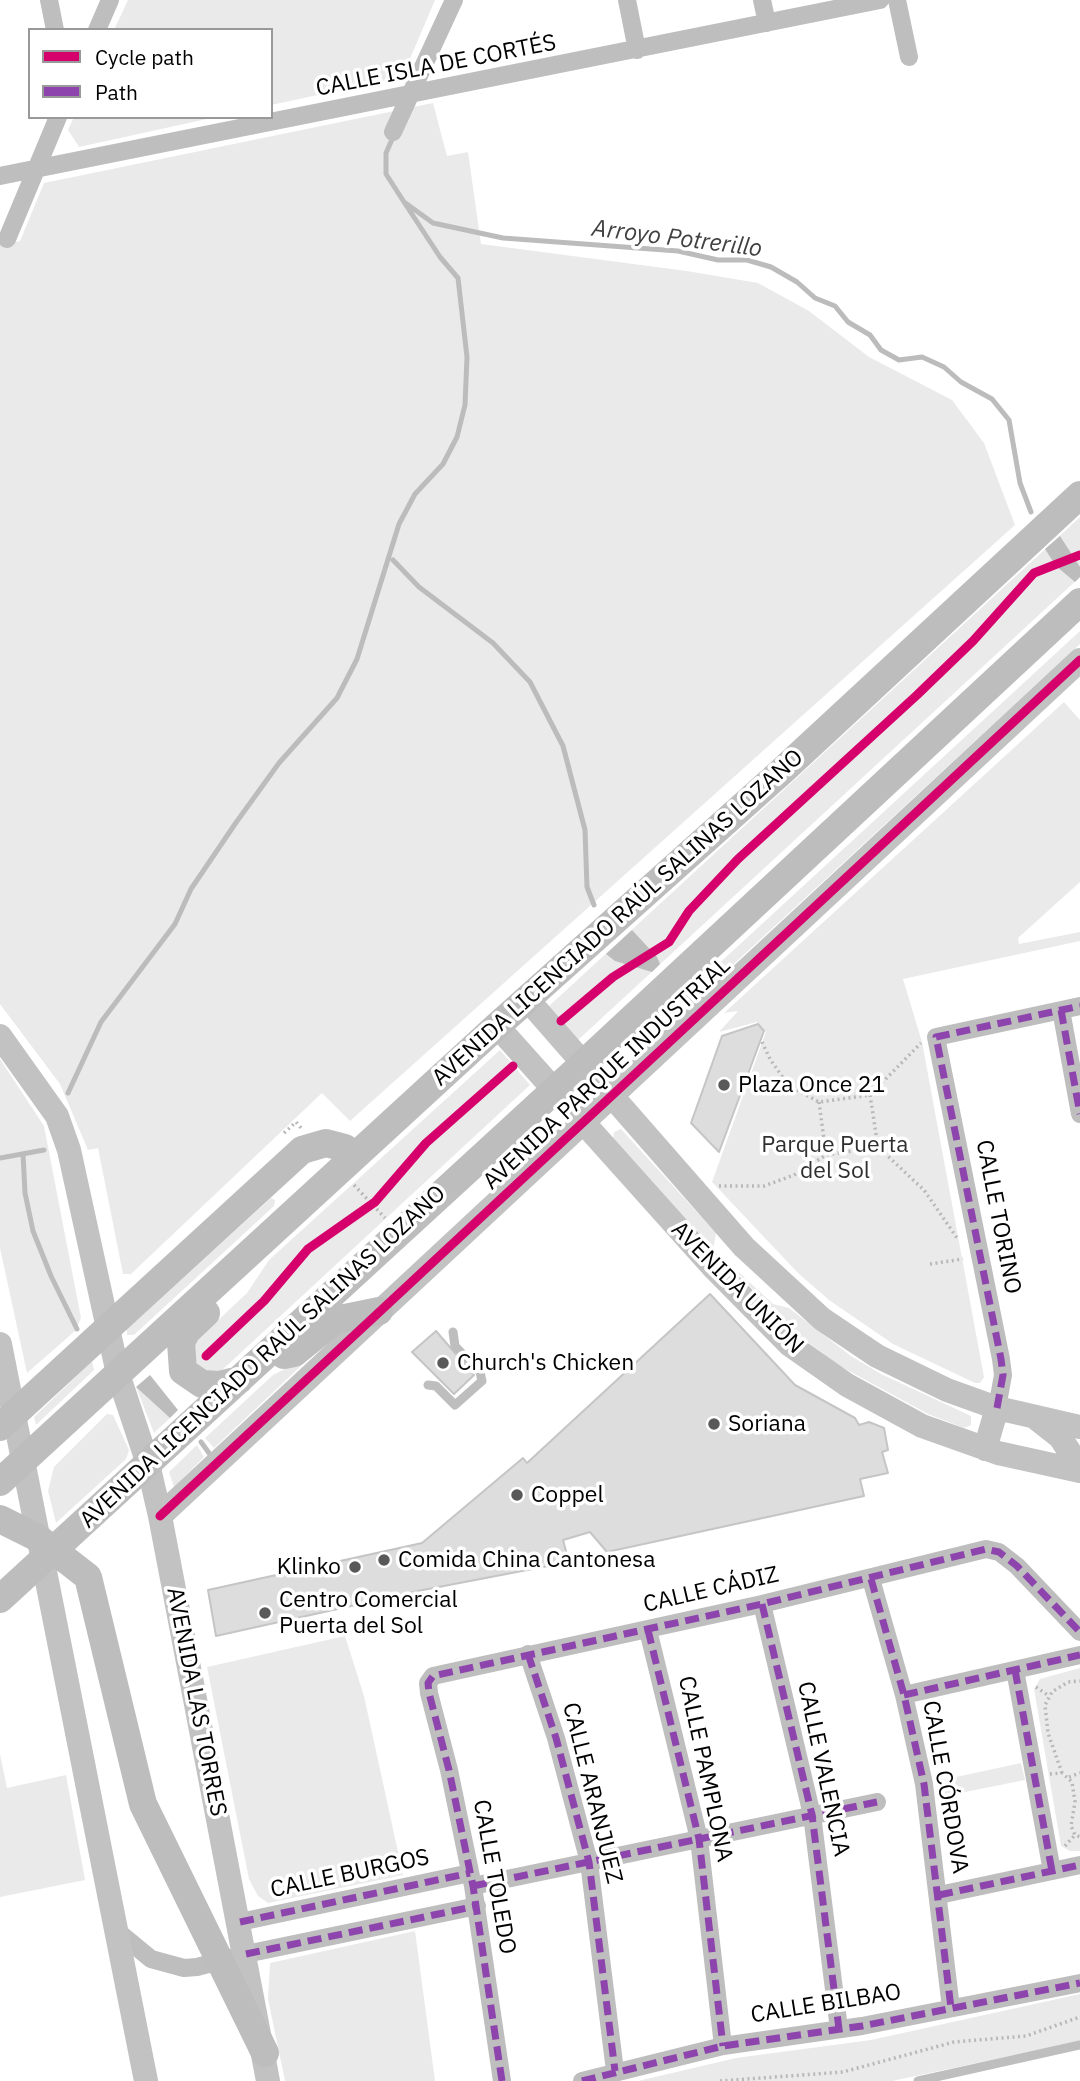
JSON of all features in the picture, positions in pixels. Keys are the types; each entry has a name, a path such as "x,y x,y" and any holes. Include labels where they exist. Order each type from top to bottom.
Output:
{"main road":[{"name":"AVENIDA LICENCIADO RAÚL SALINAS LOZANO","path":"0,1482 266,1237 352,1168 527,999 781,772 1080,495"},
{"name":"AVENIDA LICENCIADO RAÚL SALINAS LOZANO","path":"0,1599 50,1558 148,1464 1080,602"},
{"path":"7,1420 302,1150 326,1143 339,1145 352,1168"},
{"path":"239,1380 219,1385 202,1384 193,1380 183,1371 181,1342 187,1331 228,1292 250,1266 266,1237"},
{"path":"261,1360 294,1353 335,1320 379,1311"},
{"path":"0,1519 50,1558 83,1571 93,1588 144,1804 233,1957 267,2067"}],"street":[{"path":"49,0 55,28"},
{"path":"98,28 110,0"},
{"path":"393,132 412,96 454,0"},
{"path":"627,0 638,50"},
{"path":"762,0 767,23"},
{"name":"CALLE ISLA DE CORTÉS","path":"0,176 412,96 880,0"},
{"path":"897,0 909,57"},
{"path":"7,239 57,119"},
{"name":"AVENIDA PARQUE INDUSTRIAL","path":"160,1516 1080,660"},
{"name":"AVENIDA UNIÓN","path":"527,999 715,1214 786,1288 846,1337 877,1356 947,1390 997,1408 1080,1427"},
{"path":"929,1039 1080,1006"},
{"path":"1061,1010 1080,1114"},
{"name":"AVENIDA UNIÓN","path":"498,1026 712,1266 781,1336 818,1366 912,1421 985,1448 1080,1469"},
{"path":"0,1036 57,1116 69,1150 108,1328"},
{"name":"CALLE TORINO","path":"929,1039 1001,1359 1003,1375 997,1408"},
{"path":"712,1266 722,1238 715,1214"},
{"path":"712,1266 735,1258 744,1262 761,1279 786,1288"},
{"name":"AVENIDA LAS TORRES","path":"108,1328 118,1374 148,1464 160,1516 240,1922 233,1957"},
{"path":"0,1344 7,1420 24,1459 50,1558 146,2081"},
{"path":"985,1448 997,1408"},
{"path":"1037,1418 1060,1437 1080,1469"},
{"name":"CALLE CÁDIZ","path":"428,1683 438,1674 762,1604 986,1549 1006,1557 1080,1632"},
{"name":"CALLE CÓRDOVA","path":"871,1578 904,1695 927,1800 951,2008"},
{"name":"CALLE VALENCIA","path":"762,1604 812,1815 839,2029"},
{"name":"CALLE PAMPLONA","path":"648,1630 699,1839 723,2046"},
{"name":"CALLE ARANJUEZ","path":"528,1654 556,1738 589,1862 615,2071"},
{"path":"904,1695 1080,1655"},
{"path":"1014,1670 1052,1871"},
{"name":"CALLE TOLEDO","path":"428,1683 472,1879 502,2081"},
{"name":"CALLE BURGOS","path":"240,1922 472,1879 589,1862 877,1802"},
{"path":"939,1895 1080,1865"},
{"path":"117,1931 162,1963 184,1968 477,1906"},
{"name":"CALLE BILBAO","path":"582,2081 723,2046 839,2029 1080,1983"}],"lane":[{"path":"428,1385 436,1386 455,1405 482,1381 480,1372 455,1346 453,1332"},
{"path":"918,2081 1080,2045"}],"path":[{"path":"762,1042 769,1059 788,1085 819,1102 870,1095 929,1039"},
{"path":"870,1095 878,1147 924,1191 957,1238"},
{"path":"819,1102 826,1155"},
{"path":"296,1122 305,1132"},
{"path":"717,1186 754,1187 772,1184 794,1175 826,1155 878,1147"},
{"path":"352,1168 386,1219"},
{"path":"366,1208 382,1195"},
{"path":"930,1264 962,1259"},
{"path":"1062,1773 1046,1724 1045,1705 1049,1696 1068,1682 1080,1681"},
{"path":"1034,1685 1049,1696"},
{"path":"1048,1775 1062,1773 1069,1777 1074,1792 1070,1826 1074,1835 1080,1837"},
{"path":"1069,1777 1080,1773"},
{"path":"1063,1848 1074,1835"},
{"path":"720,2081 843,2072 954,2042 1026,2036 1080,2017"}],"green space":[{"path":"128,0 435,0 406,68 393,79 273,105 273,28 115,28"},
{"path":"433,103 447,156 468,152 481,244 758,283 809,311 869,357 952,400 984,443 1015,525 350,1121 322,1093 131,1274 123,1274 98,1148 88,1150 60,1084 0,1004 0,245 20,241 44,183"},
{"path":"73,119 207,119 79,147 68,130"},
{"path":"1080,517 1080,577 578,1040 549,1006"},
{"path":"1080,631 1080,644 697,998 687,993"},
{"name":"Parque Puerta del Sol","path":"1064,702 1080,720 1080,882 1018,938 1019,944 1080,932 1080,941 903,979 922,1042 984,1377 980,1383 975,1383 893,1344 829,1300 798,1273 712,1182 766,1032 757,1022 719,1032 738,1011 724,1013"},
{"path":"500,1050 530,1085 220,1372 213,1373 198,1367 192,1351 197,1340 247,1293 269,1260"},
{"path":"0,1059 44,1126 81,1318 75,1331 27,1373 0,1248"},
{"path":"621,1129 716,1233 713,1251 613,1138 614,1132"},
{"path":"271,1198 275,1200 274,1206 134,1335 127,1335 127,1329"},
{"path":"729,1263 773,1304 789,1308 851,1356 881,1374 971,1416 971,1425 964,1428 928,1414 840,1366 786,1326"},
{"path":"339,1330 214,1448 205,1438 273,1375 303,1360"},
{"path":"92,1361 94,1370 36,1425 34,1417"},
{"path":"136,1387 170,1418 154,1433"},
{"path":"107,1414 113,1415 129,1450 126,1459 56,1523 48,1491 54,1467"},
{"path":"197,1445 204,1457 174,1487 169,1472"},
{"path":"345,1636 364,1696 403,1875 268,1903 258,1896 249,1879 207,1667"},
{"path":"1080,1668 1080,1851 1070,1851 1061,1846 1034,1689 1040,1679"},
{"path":"0,1754 7,1788 66,1775 85,1880 0,1897"},
{"path":"1021,1763 1025,1780 945,1796 942,1780"},
{"path":"415,1931 435,2081 285,2081 268,1999 270,1963"},
{"path":"1080,1994 1080,2041 892,2081 638,2081 736,2058 871,2040"}],"shaded area":[{"path":"1060,536 1080,567 1080,577 1075,582 1056,566 1045,549"},
{"path":"632,930 657,957 660,964 652,972 615,961 606,954"},
{"path":"150,1375 178,1410 170,1418 136,1387"}],"building":[{"name":"Plaza Once 21","path":"758,1024 764,1031 719,1152 691,1123 722,1036"},
{"name":"Soriana","path":"710,1294 795,1385 855,1418 859,1425 869,1422 884,1428 888,1450 882,1452 888,1473 860,1479 864,1496 607,1552 590,1532 563,1540 569,1562 423,1590 216,1636 208,1590 422,1543 523,1458 527,1463"},
{"name":"Church's Chicken","path":"436,1331 474,1375 454,1394 412,1352"}],"waterway":[{"name":"Arroyo Potrerillo","path":"394,135 386,153 386,174 404,202 433,223 503,238 678,251 718,260 747,260 771,267 797,282 815,298 835,306 848,322 870,335 881,350 899,360 922,357 944,367 961,382 992,399 1009,420 1020,483 1031,512"},
{"path":"68,1093 101,1022 175,924 191,889 235,824 279,763 337,698 357,659 399,524 415,494 443,464 457,437 465,405 467,357 458,278 440,257 404,202"},
{"path":"393,560 419,587 493,643 530,682 563,746 585,830 587,887 594,905"},
{"path":"684,996 691,1003"},
{"path":"0,1158 44,1150"},
{"path":"23,1154 25,1193 33,1231 77,1329"},
{"path":"201,1442 209,1453"}],"marked path":[{"path":"997,1408 1003,1375 1001,1359 936,1037 1080,1006"},
{"path":"1061,1010 1080,1114"},
{"path":"502,2081 473,1886 449,1770 429,1693 428,1683 433,1676 762,1604 986,1549 999,1552 1017,1566 1080,1632"},
{"path":"871,1579 904,1695 924,1784 951,2008"},
{"path":"762,1604 812,1815 839,2029"},
{"path":"648,1630 699,1839 723,2046"},
{"path":"528,1654 556,1738 589,1862 615,2071"},
{"path":"904,1695 1080,1655"},
{"path":"1015,1670 1052,1871"},
{"path":"473,1886 877,1802"},
{"path":"939,1895 1080,1865"},
{"path":"240,1922 470,1873"},
{"path":"246,1954 477,1906"},
{"path":"582,2081 723,2046 862,2026 1080,1983"}],"cycle path":[{"path":"561,1021 613,977 669,942 689,911 738,859 973,641 1034,573 1080,555"},
{"path":"160,1516 1080,660"},
{"path":"206,1356 264,1301 308,1249 375,1202 426,1143 513,1066"}],"place":[{"name":"Plaza Once 21","path":"724,1085"},
{"name":"Church's Chicken","path":"443,1363"},
{"name":"Soriana","path":"714,1424"},
{"name":"Coppel","path":"517,1495"},
{"name":"Comida China Cantonesa","path":"384,1560"},
{"name":"Klinko","path":"355,1567"},
{"name":"Centro Comercial Puerta del Sol","path":"265,1613"}]}
